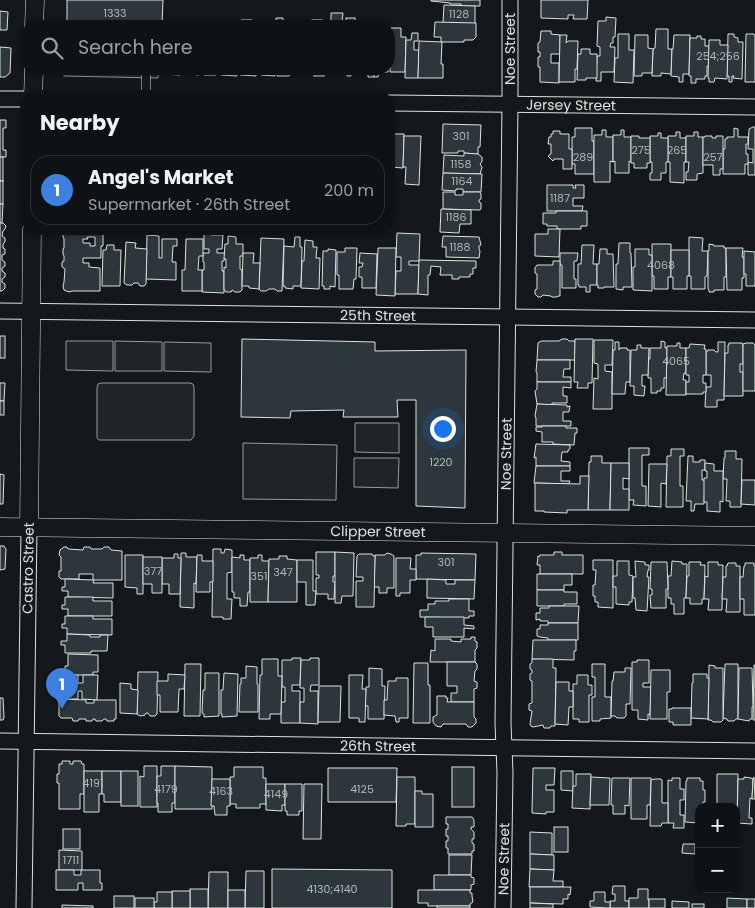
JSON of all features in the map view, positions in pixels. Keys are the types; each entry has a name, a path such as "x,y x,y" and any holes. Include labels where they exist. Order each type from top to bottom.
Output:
{"street":[{"path":"34,0 34,20"},
{"name":"Noe Street","path":"503,908 510,0"},
{"path":"33,90 34,75"},
{"path":"0,99 20,100"},
{"name":"Jersey Street","path":"395,103 755,107"},
{"name":"Castro Street","path":"24,908 32,235"},
{"name":"25th Street","path":"0,311 755,320"},
{"name":"Clipper Street","path":"0,527 755,536"},
{"name":"26th Street","path":"0,741 755,751"}],"lane":[{"path":"146,75 146,90"}],"shaded area":[{"path":"64,75 158,75 158,78"},
{"path":"66,341 113,341 113,371 66,370"},
{"path":"115,341 162,342 162,371 115,371"},
{"path":"164,342 211,343 211,372 164,371"},
{"path":"98,384 193,384 194,436 191,440 99,440 97,438 97,388"},
{"path":"355,423 399,423 399,453 355,452"},
{"path":"243,443 337,445 336,500 243,499"},
{"path":"354,458 399,458 398,488 354,487"}],"building":[{"path":"67,0 163,0 162,20 67,20"},
{"path":"431,0 480,0 480,6 461,6 461,4"},
{"path":"541,0 588,0 587,19 573,19 574,15 568,15 568,19 541,18"},
{"path":"444,5 475,6 475,24 443,23"},
{"path":"0,11 8,12 7,30 0,30"},
{"path":"331,13 343,13 342,20 331,20"},
{"path":"606,17 616,18 615,37 613,37 613,43 611,43 610,47 615,47 614,72 601,72 601,81 596,81 597,56 600,56 600,47 597,46 598,21 606,21"},
{"path":"346,18 355,18 355,20 346,20"},
{"path":"435,22 476,23 476,37 473,40 464,40 464,42 441,42 441,37 434,37"},
{"path":"395,28 401,28 401,37 406,37 405,72 395,72"},
{"path":"656,29 668,29 668,49 672,49 671,74 661,73 661,76 652,76"},
{"path":"541,31 551,31 551,34 560,35 560,54 551,54 551,63 559,63 559,83 540,82 538,57 540,57 540,52 538,52 538,43 540,42"},
{"path":"412,33 418,33 418,41 414,41 414,50 419,50 418,78 405,78 406,40 411,40"},
{"path":"618,34 629,34 629,50 634,50 633,83 614,82 615,58 618,58"},
{"path":"728,34 734,34 734,37 738,38 738,42 743,42 742,79 733,78 734,76 732,76 732,82 729,82 729,76 727,76"},
{"path":"746,34 754,34 755,36 755,82 745,82"},
{"path":"560,35 567,35 566,43 568,41 578,41 575,82 559,82"},
{"path":"635,35 648,35 648,48 653,49 652,73 642,73 642,76 634,76"},
{"path":"674,35 690,35 689,74 683,74 683,82 679,82 679,77 671,76"},
{"path":"697,36 705,39 705,46 709,46 709,66 707,66 707,76 705,76 705,79 696,79 696,83 691,83 691,76 689,76 690,38 697,38"},
{"path":"709,40 720,40 720,45 728,45 727,79 715,78 714,82 709,82"},
{"path":"419,41 442,42 441,64 443,64 443,78 418,78"},
{"path":"0,47 11,48 10,73 5,77 0,77"},
{"path":"581,49 590,49 590,54 597,54 597,78 577,80 578,54 581,54"},
{"path":"0,120 6,120 6,128 3,128 3,150 6,150 6,157 0,157"},
{"path":"443,124 481,125 478,154 464,153 464,151 442,153"},
{"path":"755,127 755,175 748,175 748,162 753,163 753,149 748,149 749,129"},
{"path":"575,128 592,128 594,174 575,174 575,164 572,164 572,137 575,137"},
{"path":"734,128 738,129 738,137 748,137 746,154 748,154 748,164 745,164 745,174 723,174 725,139 727,137 734,137"},
{"path":"602,130 606,130 606,137 613,137 613,162 610,161 610,182 594,182 594,135 602,135"},
{"path":"621,130 624,130 624,137 631,137 629,173 615,173 613,135 621,135"},
{"path":"553,131 560,131 560,134 569,134 569,149 572,149 572,169 563,169 563,159 554,159 553,161 548,156 551,154 551,144 548,144 549,137 553,134"},
{"path":"676,132 680,132 680,138 686,138 684,183 670,182 668,136 676,136"},
{"path":"694,132 698,132 698,137 703,137 703,173 697,174 697,180 686,180 689,162 686,162 686,136 694,136"},
{"path":"658,133 661,133 661,138 668,138 668,162 666,162 666,173 661,173 661,180 650,180 652,162 650,162 650,136 658,136"},
{"path":"395,134 404,134 403,168 395,167"},
{"path":"404,136 421,136 419,185 405,184 406,167 403,167"},
{"path":"631,136 650,138 650,163 647,163 647,168 634,168 634,163 631,163"},
{"path":"716,136 723,136 723,169 720,169 720,175 713,175 713,165 703,165 703,137 716,138"},
{"path":"464,153 478,154 482,157 480,174 443,173 444,155 464,156"},
{"path":"0,157 3,157 3,181 0,181"},
{"path":"443,173 482,174 481,192 463,192 463,189 456,189 456,191 442,190"},
{"path":"0,181 3,181 3,204 0,204"},
{"path":"547,185 573,185 573,188 576,188 575,185 584,185 584,198 573,198 573,206 583,206 582,211 547,211"},
{"path":"443,192 455,192 455,195 463,195 463,192 480,192 481,199 479,202 481,203 481,208 480,210 443,209"},
{"path":"0,204 3,204 2,223 0,223"},
{"path":"441,209 471,210 471,224 460,224 459,233 440,232"},
{"path":"556,211 587,211 587,226 581,226 581,229 557,229 557,226 543,224 543,213 556,213"},
{"path":"0,223 6,226 2,236 5,238 3,248 5,249 5,254 2,255 2,260 5,262 5,266 2,268 2,271 5,273 5,277 2,279 2,282 5,284 5,288 2,291 0,291"},
{"path":"548,229 560,229 559,257 535,256 535,234 548,234"},
{"path":"397,233 420,234 419,261 409,261 409,265 419,265 418,294 395,294 396,271 401,271 401,257 396,257"},
{"path":"63,235 103,235 101,258 83,258 83,263 89,263 89,267 100,268 100,291 69,292 64,290 65,269 62,267 62,262 64,261","holes":["95,237 95,246 90,246 90,243 83,243 83,239"]},
{"path":"147,235 159,236 159,258 162,258 162,239 177,239 177,246 173,246 172,262 176,262 176,280 146,279"},
{"path":"204,235 223,235 222,249 217,249 217,253 225,253 224,261 222,261 224,293 202,292 203,253 209,253 209,249 204,249"},
{"path":"228,236 236,237 236,244 243,244 243,256 240,256 242,290 240,292 232,290 231,292 226,292 224,289 224,267 226,268 226,259 224,259 225,244 228,244"},
{"path":"443,236 479,237 481,245 479,246 479,258 446,257 446,247 442,247"},
{"path":"295,237 300,237 300,247 302,247 301,286 293,286 293,289 283,286 284,246 294,247"},
{"path":"689,237 703,238 702,251 708,251 705,289 691,289"},
{"path":"261,238 284,239 282,291 269,289 261,291 259,289"},
{"path":"186,239 203,239 203,256 199,256 198,270 202,270 202,291 182,291 182,270 185,270"},
{"path":"305,240 313,241 313,247 317,247 316,258 320,258 319,289 301,288"},
{"path":"126,242 136,243 135,248 147,249 146,284 144,286 140,286 138,283 127,285 124,283"},
{"path":"619,243 630,243 631,253 632,287 623,287 623,290 616,289 616,264 618,264"},
{"path":"652,244 671,244 671,277 668,277 668,289 654,289"},
{"path":"709,244 726,248 724,290 709,292 708,289"},
{"path":"107,245 114,245 114,250 121,250 120,286 102,286 103,250 106,250"},
{"path":"582,245 594,245 593,264 597,264 597,285 590,285 590,292 586,292 586,287 579,287 578,285 578,264 581,264"},
{"path":"345,248 357,248 356,279 354,279 353,289 339,289 337,252 345,252"},
{"path":"378,248 396,248 395,296 376,295"},
{"path":"726,248 743,248 744,278 742,278 742,290 727,290"},
{"path":"328,249 336,250 335,287 330,286 330,289 324,289 324,286 322,286 323,251 328,251"},
{"path":"600,249 607,249 607,254 613,254 614,287 598,288 597,264 599,264"},
{"path":"635,249 649,249 649,255 652,255 652,291 633,290"},
{"path":"671,250 689,250 687,289 673,289"},
{"path":"744,251 755,252 755,286 746,286"},
{"path":"243,253 254,253 253,263 260,263 259,289 242,286"},
{"path":"360,253 377,254 376,288 362,288 362,277 359,277 359,267 362,267 363,263 359,263"},
{"path":"560,253 578,253 577,261 574,261 576,288 562,288"},
{"path":"419,260 476,261 476,268 473,268 473,274 470,274 470,277 452,279 452,275 440,275 441,267 431,266 430,275 428,275 428,295 418,294"},
{"path":"553,261 560,261 560,296 543,295 538,297 535,294 537,274 535,273 535,268 537,265 553,265"},
{"path":"0,336 5,336 5,358 0,358"},
{"path":"242,339 375,342 375,351 466,350 465,508 416,506 416,400 397,400 398,417 343,417 344,410 291,411 290,418 241,417"},
{"path":"562,339 575,341 575,360 537,360 538,343"},
{"path":"575,339 593,339 592,383 588,383 588,388 577,388 578,382 574,382"},
{"path":"594,340 613,340 612,365 605,365 605,371 612,372 612,409 593,409 594,378 598,379 598,364 594,363"},
{"path":"661,341 665,342 665,348 667,348 667,378 664,378 664,388 661,388 661,391 651,393 651,378 648,378 650,348 661,348"},
{"path":"615,342 619,342 619,350 620,348 627,348 627,350 630,350 630,382 626,382 625,394 612,394 613,350 615,350"},
{"path":"718,342 725,342 724,400 717,400 717,407 705,407 706,387 711,387 711,375 706,375 706,352 714,350 718,352"},
{"path":"677,343 680,343 680,348 686,348 686,373 684,373 683,380 686,380 686,395 666,395 667,346 677,346"},
{"path":"729,343 743,344 743,364 740,364 740,372 743,372 743,396 724,396 725,353 728,353"},
{"path":"753,343 755,345 755,391 743,391 743,344"},
{"path":"690,344 705,345 706,375 703,375 703,383 706,383 706,392 703,392 703,394 686,394 686,382 689,382 689,375 686,375 686,348 689,348"},
{"path":"637,345 641,345 641,348 649,348 648,375 642,375 642,386 645,386 644,396 634,395 634,386 630,386 631,350 637,350"},
{"path":"537,360 570,360 570,369 564,369 563,377 571,377 571,382 537,382"},
{"path":"537,382 571,382 571,388 563,387 563,396 567,396 567,403 537,404 535,391 537,389"},
{"path":"0,383 5,383 4,401 0,401"},
{"path":"0,401 4,401 4,415 0,415"},
{"path":"537,404 570,406 569,412 563,412 563,421 571,421 571,426 536,426"},
{"path":"536,427 577,428 574,445 542,442 542,432 536,431"},
{"path":"536,444 570,445 568,452 562,452 561,461 570,462 570,466 536,466 536,457 534,458"},
{"path":"629,448 649,448 649,455 642,455 642,486 646,486 646,506 633,505 634,500 629,500"},
{"path":"671,449 684,449 684,456 680,456 680,486 683,486 683,507 666,507 667,456 671,456"},
{"path":"725,451 736,451 736,459 742,459 741,507 730,507 730,501 726,501 727,479 723,479"},
{"path":"591,456 602,456 602,463 611,463 610,510 588,510 589,462 591,462"},
{"path":"688,456 693,456 693,462 705,460 705,470 702,470 702,480 705,480 704,504 695,504 694,511 691,511 691,501 686,501"},
{"path":"611,463 629,463 629,479 623,478 623,489 629,489 629,510 610,510"},
{"path":"705,463 714,464 714,471 723,471 723,502 720,501 720,512 707,511 707,502 704,502 704,478 707,478"},
{"path":"649,464 667,464 666,484 661,483 661,507 648,506"},
{"path":"536,466 570,466 570,471 561,471 561,481 570,481 569,484 534,483"},
{"path":"0,474 4,475 3,504 0,504"},
{"path":"580,476 589,476 588,510 567,510 567,513 535,511 535,483 580,484"},
{"path":"742,480 755,480 755,505 741,504"},
{"path":"0,546 4,546 6,549 5,569 0,570"},
{"path":"64,547 83,550 84,547 102,549 109,547 111,550 122,551 122,580 93,580 93,574 79,574 79,579 61,579 59,571 61,571 61,557 59,555 60,550"},
{"path":"213,549 221,549 221,553 224,553 225,549 232,550 232,572 227,573 227,599 232,599 231,619 212,617"},
{"path":"316,552 335,552 334,599 328,599 328,594 316,594 316,578 319,578 319,575 316,575"},
{"path":"335,552 354,553 353,596 342,596 341,603 335,603"},
{"path":"554,552 562,552 562,555 583,555 583,574 540,574 540,565 537,565 538,556 554,555"},
{"path":"181,553 186,553 186,557 197,557 194,608 180,607"},
{"path":"387,553 394,556 394,588 387,588 387,593 379,593 379,587 374,587 375,555 385,555"},
{"path":"421,553 476,554 475,580 416,579 416,555 421,555"},
{"path":"174,554 178,554 178,558 181,558 180,594 169,594 169,584 162,584 162,558 174,558"},
{"path":"359,554 372,554 375,556 374,607 356,607 356,581 363,581 363,577 356,577 357,556"},
{"path":"125,555 143,555 143,594 137,594 137,588 125,587"},
{"path":"197,555 202,555 202,561 213,561 213,582 210,582 210,592 196,592"},
{"path":"240,555 244,555 244,560 250,560 250,592 248,592 247,606 240,606 240,598 234,598 234,592 232,592 232,557 240,558"},
{"path":"258,555 262,555 262,561 269,561 268,602 250,602 250,558 258,558"},
{"path":"279,556 287,556 287,559 297,560 297,602 268,602 269,559 279,559"},
{"path":"143,557 162,557 162,593 152,593 152,584 143,584"},
{"path":"396,558 411,558 410,569 416,569 416,580 410,580 410,593 400,593 400,596 396,596"},
{"path":"297,560 313,560 313,591 316,591 315,605 306,605 306,582 297,582"},
{"path":"593,560 613,560 613,608 598,607 598,602 595,602 593,585 595,585 596,570 593,570"},
{"path":"617,561 629,561 629,575 633,577 632,602 629,602 629,605 616,604 616,587 613,587 613,576 617,576"},
{"path":"635,561 645,562 645,565 649,565 647,611 636,610 635,598 633,598 633,577 636,577"},
{"path":"672,561 687,564 684,614 674,614 674,604 671,604 671,598 668,598 668,576 671,576"},
{"path":"651,562 667,562 668,589 666,589 666,608 651,608"},
{"path":"689,562 701,562 700,565 705,565 704,599 702,599 702,604 690,604 690,598 686,598"},
{"path":"708,562 718,562 718,565 723,565 722,610 708,610 709,599 704,599 705,576 708,577"},
{"path":"728,563 736,563 736,566 740,566 740,612 726,612 727,599 722,599 723,577 726,577 726,566"},
{"path":"745,563 754,563 755,566 755,615 744,615 744,599 740,599 740,577 743,577"},
{"path":"537,574 572,574 572,585 564,585 564,590 537,590"},
{"path":"65,579 94,580 93,583 113,583 113,598 68,597 68,591 62,591 62,587 65,587"},
{"path":"427,579 446,580 446,584 455,584 455,580 475,580 474,599 427,598"},
{"path":"537,590 577,592 577,604 537,606"},
{"path":"65,597 93,597 93,601 112,601 112,616 68,616 68,609 62,609 62,605 65,605"},
{"path":"449,599 469,599 469,611 474,611 474,616 469,616 469,618 420,617 420,610 428,610 428,604 435,604 435,601 449,601"},
{"path":"549,606 579,606 578,623 548,623 548,621 540,621 540,619 536,620 536,613 540,613 540,608 549,608"},
{"path":"65,616 93,616 93,619 112,619 112,635 67,634 67,628 62,628 62,624 65,624"},
{"path":"425,617 464,617 464,625 474,626 474,629 464,628 464,637 433,637 433,627 425,627"},
{"path":"548,623 578,623 578,640 548,640 548,638 537,636 537,629 540,629 540,625 548,625"},
{"path":"67,634 90,635 90,637 108,635 107,651 65,653 65,645 61,645 61,641 67,641"},
{"path":"471,637 475,637 477,642 475,662 430,662 431,650 435,651 435,639 451,639 451,641 461,642 461,639 471,639"},
{"path":"533,640 576,640 574,660 532,659"},
{"path":"68,654 98,655 98,672 93,672 93,675 65,675 65,666 68,666"},
{"path":"292,658 301,658 300,685 292,685 292,691 300,691 300,723 281,723 281,702 285,702 285,687 282,687 282,660 292,660"},
{"path":"310,658 319,658 319,685 311,685 310,691 318,691 318,724 300,723 300,702 304,702 304,688 300,688 301,660 310,660"},
{"path":"262,659 278,659 278,676 282,676 281,714 270,714 270,719 259,719"},
{"path":"532,659 553,659 553,668 556,668 555,726 550,728 544,728 543,725 533,727 530,724 532,711 529,710 529,704 532,703 532,681 530,680 530,674 532,670 530,669 530,664"},
{"path":"637,660 649,660 649,683 643,683 643,687 651,687 650,715 648,714 648,720 638,719 638,710 632,710 632,662 637,662"},
{"path":"447,662 475,662 477,664 474,681 477,682 477,688 474,689 474,702 451,702 451,693 457,693 457,686 447,686"},
{"path":"414,663 428,663 430,723 413,723"},
{"path":"185,664 201,664 200,716 184,716"},
{"path":"592,664 605,664 605,697 611,697 611,718 600,719 600,721 592,721 592,697 595,697 595,677 592,677"},
{"path":"725,664 738,664 738,719 734,721 728,721 723,718"},
{"path":"709,665 715,666 715,668 723,668 723,720 721,722 708,720"},
{"path":"754,665 755,720 753,720"},
{"path":"246,666 257,667 258,712 239,712 240,684 241,678 246,678"},
{"path":"369,668 382,669 382,686 385,686 384,719 368,719 368,706 365,706 366,687 369,687"},
{"path":"625,668 631,668 630,704 626,704 626,716 624,718 617,718 611,716 612,681 614,672 625,672"},
{"path":"739,668 752,668 753,707 752,719 749,721 738,719"},
{"path":"651,670 670,670 670,692 667,692 667,719 650,719"},
{"path":"138,672 158,672 157,714 155,716 150,716 148,713 140,716 137,714"},
{"path":"205,673 219,673 219,716 204,717 202,713"},
{"path":"224,673 238,674 237,716 222,717 221,714 221,690 223,690"},
{"path":"168,674 185,675 184,689 179,689 178,712 160,712 160,695 157,695 157,681 168,681"},
{"path":"693,674 707,674 707,678 709,678 708,719 691,718"},
{"path":"61,675 78,675 78,683 83,683 83,675 98,675 97,700 82,699 82,691 78,691 78,699 61,699 59,691 62,689 62,684 59,683 59,677"},
{"path":"349,675 363,675 362,689 366,689 365,722 359,722 359,718 349,718"},
{"path":"577,675 588,675 588,685 592,685 592,695 589,695 589,722 579,722 579,719 573,719 573,684 577,684"},
{"path":"396,678 408,678 408,718 399,718 399,722 396,722 395,716 384,715 384,700 387,700 388,681 396,681"},
{"path":"556,682 569,682 569,691 573,691 573,707 569,707 568,725 555,724"},
{"path":"120,683 131,684 131,689 138,690 137,714 120,713"},
{"path":"319,686 341,686 340,722 318,722"},
{"path":"437,696 446,696 448,698 447,702 474,702 476,723 472,727 468,727 466,724 443,724 441,727 436,726 433,722 433,717 437,715"},
{"path":"0,698 3,698 3,720 0,720"},
{"path":"59,699 86,700 86,703 94,703 94,700 116,700 116,719 114,721 104,719 96,721 93,719 92,721 86,721 86,719 79,719 78,721 73,721 72,718 61,718 59,716"},
{"path":"691,708 691,725 673,725 673,722 669,722 669,709"},
{"path":"62,761 70,761 70,764 73,764 73,761 81,761 84,764 84,794 80,794 80,809 59,809 57,774 59,774 59,764 62,764"},
{"path":"144,766 157,766 157,807 140,807 140,776 144,777"},
{"path":"161,766 175,766 175,803 172,803 172,812 158,812 157,776 161,776"},
{"path":"175,766 212,767 212,809 175,809"},
{"path":"234,767 263,767 263,778 266,778 266,804 260,804 260,808 236,808 236,804 230,804 230,777 234,777"},
{"path":"452,767 474,767 474,807 452,807"},
{"path":"328,768 397,768 396,802 328,802"},
{"path":"533,768 555,768 554,785 546,785 546,790 554,790 554,812 546,812 546,814 532,813"},
{"path":"84,771 102,771 102,794 99,794 99,812 84,812"},
{"path":"102,771 121,771 121,802 104,802"},
{"path":"121,771 138,771 138,806 121,806"},
{"path":"561,771 573,771 573,791 561,790"},
{"path":"576,774 591,774 590,809 572,808 573,786 576,786"},
{"path":"717,774 738,774 737,803 717,803"},
{"path":"397,777 415,777 415,824 396,826"},
{"path":"591,777 610,778 609,805 590,805"},
{"path":"744,777 753,779 749,818 752,818 752,824 740,823 740,803 737,803 738,779 744,779"},
{"path":"754,777 755,799 752,799 753,779"},
{"path":"612,778 630,778 629,806 625,805 625,814 613,814 613,805 611,805"},
{"path":"631,778 651,778 650,805 647,805 647,819 631,819"},
{"path":"672,778 680,778 680,789 684,789 684,800 680,800 680,815 684,815 684,828 673,828 674,823 668,823 668,780 672,781"},
{"path":"687,778 700,778 700,781 703,781 703,790 705,790 705,802 695,803 695,823 685,822"},
{"path":"212,779 230,779 230,806 227,806 227,815 215,815 214,806 211,806"},
{"path":"651,780 662,780 662,803 668,803 668,823 662,823 661,826 650,826"},
{"path":"266,784 285,784 285,805 282,805 282,811 266,810"},
{"path":"285,784 302,784 302,811 299,811 299,815 287,815 287,811 285,811"},
{"path":"304,784 322,784 321,839 303,839"},
{"path":"415,791 422,791 422,794 433,794 433,827 415,827"},
{"path":"446,817 472,817 474,820 474,827 471,827 471,829 474,832 472,843 474,844 474,851 472,851 472,854 448,854 448,848 446,848 448,836 446,836 446,829 448,829 448,824 446,824"},
{"path":"554,827 568,827 568,852 554,852"},
{"path":"63,829 80,829 80,849 63,849"},
{"path":"530,832 552,833 552,855 530,854"},
{"path":"683,844 695,844 695,854 682,853"},
{"path":"59,850 82,851 82,870 59,870"},
{"path":"530,854 554,855 554,870 530,869"},
{"path":"449,855 472,855 471,875 449,875"},
{"path":"272,869 392,870 392,908 272,908"},
{"path":"530,869 554,870 553,881 563,881 563,887 529,887"},
{"path":"56,870 74,870 74,875 81,875 81,870 100,870 102,890 83,890 83,883 78,883 78,890 56,890"},
{"path":"246,871 264,871 264,908 245,908"},
{"path":"209,872 228,872 228,908 208,908"},
{"path":"434,875 471,875 474,878 474,884 471,885 471,890 434,890"},
{"path":"613,886 625,886 625,901 629,901 629,908 610,908 610,901 615,901 615,894 612,894"},
{"path":"530,887 571,887 570,895 568,894 568,899 563,899 563,904 530,903"},
{"path":"190,889 208,889 208,908 190,908"},
{"path":"638,889 648,889 649,908 629,908 629,898 638,898"},
{"path":"228,890 245,890 245,908 228,908"},
{"path":"418,890 470,890 473,902 470,906 428,906 428,903 418,903"},
{"path":"172,891 190,891 190,908 172,908"},
{"path":"157,892 172,892 172,908 154,908 154,902 157,902"},
{"path":"594,892 605,892 605,902 610,902 610,908 590,907 590,901 594,901"},
{"path":"114,896 134,896 134,908 114,908"},
{"path":"135,898 154,898 154,908 135,908"},
{"path":"727,898 747,899 747,908 727,908"},
{"path":"649,899 665,899 665,908 649,908"},
{"path":"747,899 755,899 755,908 747,908"},
{"path":"672,901 689,902 689,908 672,908"},
{"path":"530,903 553,904 553,908 530,908"},
{"path":"692,904 704,904 704,908 692,908"},
{"path":"62,905 93,906 93,908 62,908"},
{"path":"437,906 470,906 470,908 437,908"}],"place":[{"name":"Angel's Market","path":"62,709"}]}
